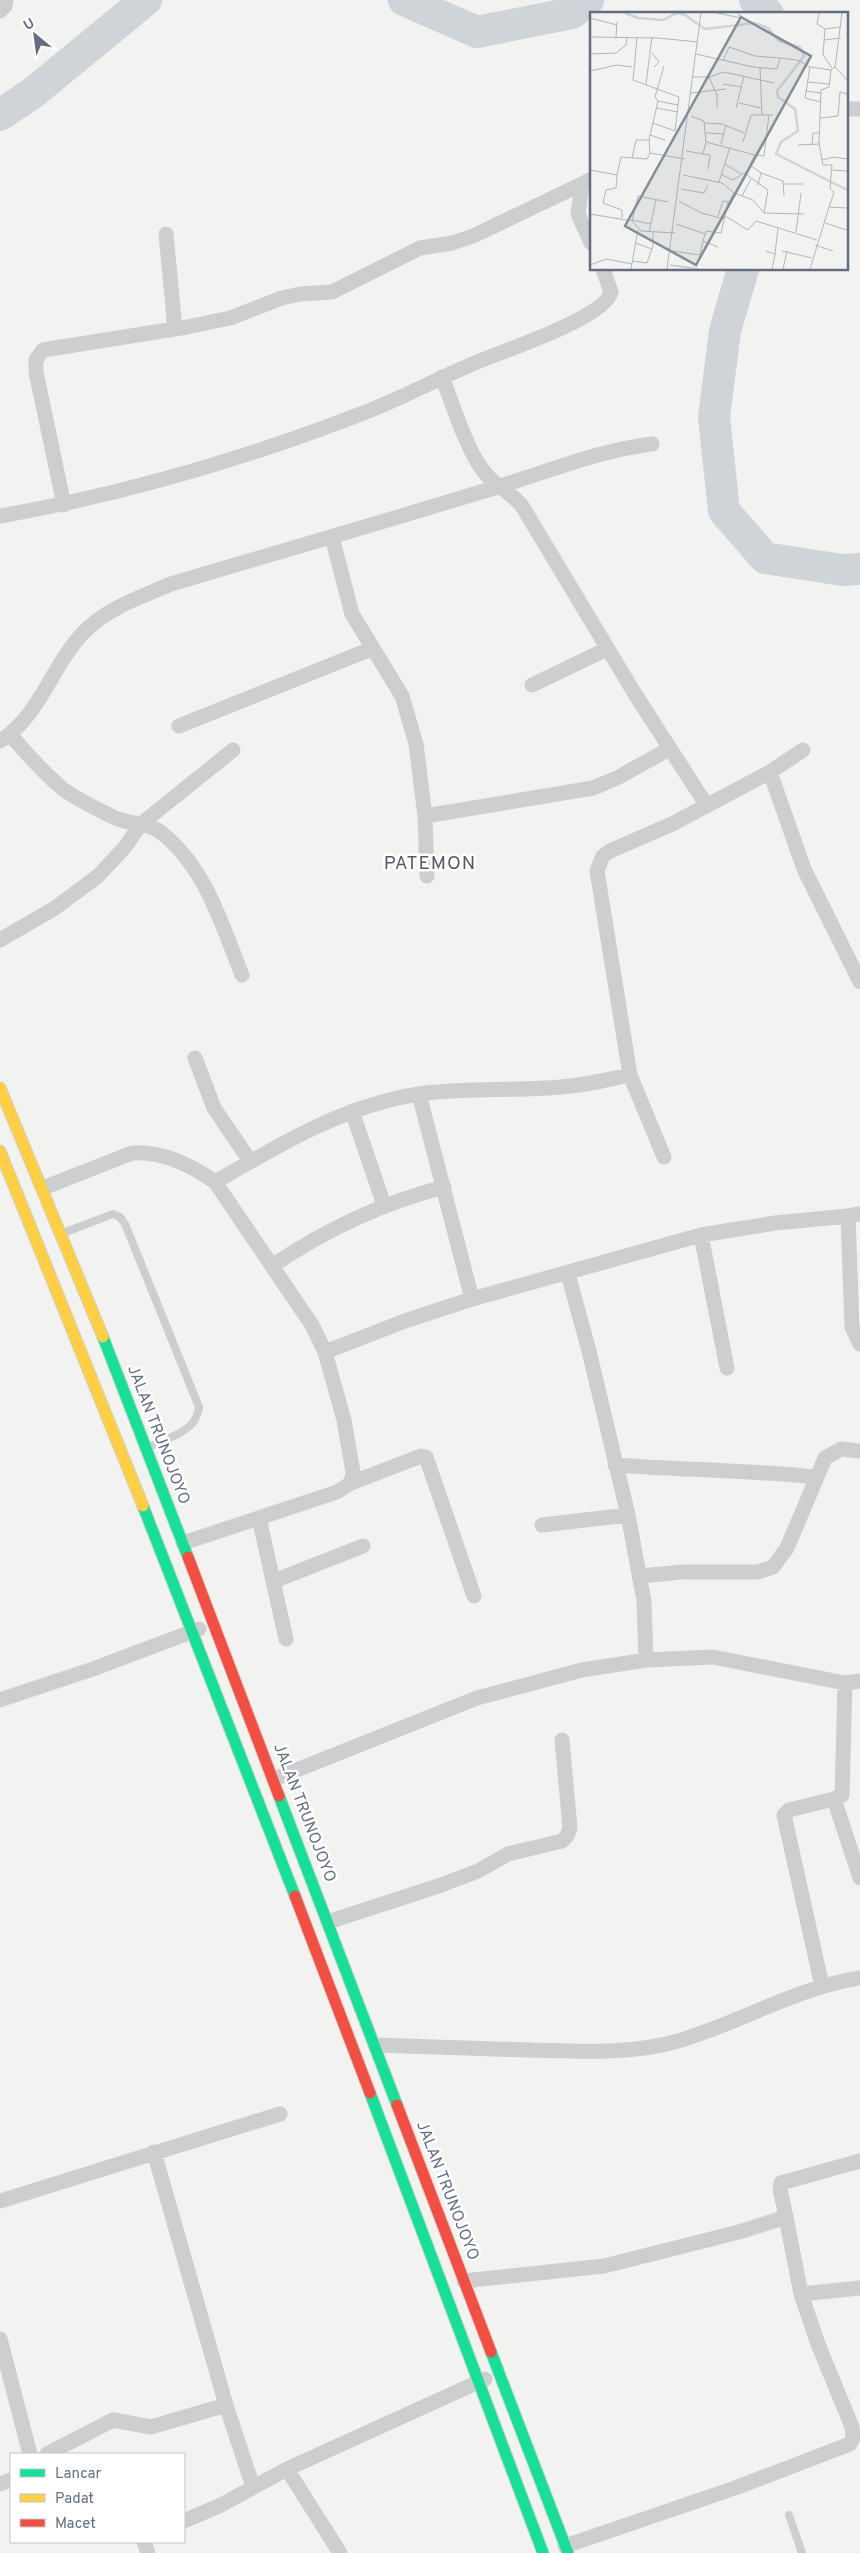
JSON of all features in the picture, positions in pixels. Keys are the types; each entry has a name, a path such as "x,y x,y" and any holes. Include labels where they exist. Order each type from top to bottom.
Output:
{"highway":[{"name":"JALAN TRUNOJOYO","path":"0,1088 43,1188 50,1238 135,1453 183,1543 567,2549"},
{"name":"JALAN TRUNOJOYO","path":"0,1150 50,1238 135,1453 192,1632 347,2032 543,2553"}],"street":[{"path":"0,11 5,6 6,0"},
{"path":"587,182 578,214 590,241"},
{"path":"64,505 36,372 38,355 43,350 175,329 230,318 282,298 300,294 332,292 420,248 452,243 473,236 587,182"},
{"path":"166,234 175,329"},
{"path":"0,516 64,505 191,471 303,435 368,411 442,377 556,330 602,307 610,292 602,270"},
{"path":"442,377 484,473 499,487 514,496 522,506 607,649 706,806"},
{"path":"242,975 212,900 199,875 163,833 141,824 115,818 64,790 5,738 43,694 66,655 84,632 122,605 171,584 499,487 583,459 617,450 652,444"},
{"path":"332,537 352,614 371,650 394,681 402,696 419,759 425,816 427,876"},
{"path":"532,685 607,649"},
{"path":"179,726 371,650"},
{"path":"425,816 593,788 617,778 669,749"},
{"path":"0,940 55,908 98,876 125,848 141,824 233,750"},
{"path":"664,1157 630,1075 597,871 598,865 603,856 623,844 672,824 770,772 804,750"},
{"path":"770,772 804,869 860,982"},
{"path":"195,1058 214,1108 250,1161"},
{"path":"215,1182 250,1161 310,1130 352,1111 382,1102 419,1094 470,1090 569,1087 630,1075"},
{"path":"419,1094 472,1299"},
{"path":"352,1111 384,1205"},
{"path":"43,1188 132,1153 148,1152 196,1169 215,1182 312,1325 325,1352 344,1420 353,1472 350,1483"},
{"path":"272,1266 327,1232 384,1205 444,1187"},
{"path":"325,1352 405,1321 472,1299 568,1274 701,1235 775,1223 854,1215 852,1327 860,1344"},
{"path":"701,1235 727,1368"},
{"path":"568,1274 589,1351 628,1515 644,1601 646,1660"},
{"path":"640,1576 683,1572 758,1572 773,1567 787,1548 825,1458 835,1451 860,1451"},
{"path":"183,1543 337,1492 350,1483 422,1456 426,1457 474,1596"},
{"path":"616,1465 698,1471 754,1471 816,1477"},
{"path":"542,1525 628,1515"},
{"path":"259,1518 286,1639"},
{"path":"274,1581 363,1546"},
{"path":"0,1700 93,1669 214,1623"},
{"path":"274,1779 477,1698 582,1670 646,1660 713,1657 853,1682 842,1795 834,1799 789,1810 784,1815 822,1986"},
{"path":"328,1922 441,1885 478,1871 508,1854 562,1841 567,1836 570,1828 562,1740"},
{"path":"834,1799 860,1878"},
{"path":"375,2045 561,2050 645,2048 677,2041 702,2032 786,1997 822,1986 860,1978"},
{"path":"0,2201 280,2114"},
{"path":"154,2152 226,2405 253,2487"},
{"path":"567,2549 847,2446 852,2442 852,2427 818,2344 801,2294 780,2189 781,2183 860,2161"},
{"path":"464,2281 604,2266 739,2232 786,2217"},
{"path":"801,2294 860,2288"},
{"path":"0,2340 30,2453"},
{"path":"185,2521 287,2469 450,2396 500,2371"},
{"path":"49,2453 113,2420 151,2427 226,2405"},
{"path":"287,2469 340,2553"}],"lane":[{"path":"50,1238 103,1217 113,1214 120,1217 199,1407 198,1418 193,1425 135,1453"},
{"path":"789,2515 802,2553"}],"waterway":[{"path":"0,115 34,92 146,0"},
{"path":"404,0 477,32 572,13 588,0"},
{"path":"755,0 766,12"},
{"path":"743,270 725,331 714,417 724,511 765,558 842,570 860,569"}],"traffic: fast":[{"path":"103,1337 188,1557"},
{"path":"143,1506 295,1896"},
{"path":"279,1796 397,2105"},
{"path":"370,2093 543,2553"},
{"path":"491,2352 568,2553"}],"traffic: slow":[{"path":"0,1088 103,1337"},
{"path":"0,1151 143,1506"}],"traffic: jam":[{"path":"188,1557 279,1796"},
{"path":"295,1896 370,2093"},
{"path":"397,2105 491,2352"}],"district":[{"name":"PATEMON","path":"430,864"}]}
